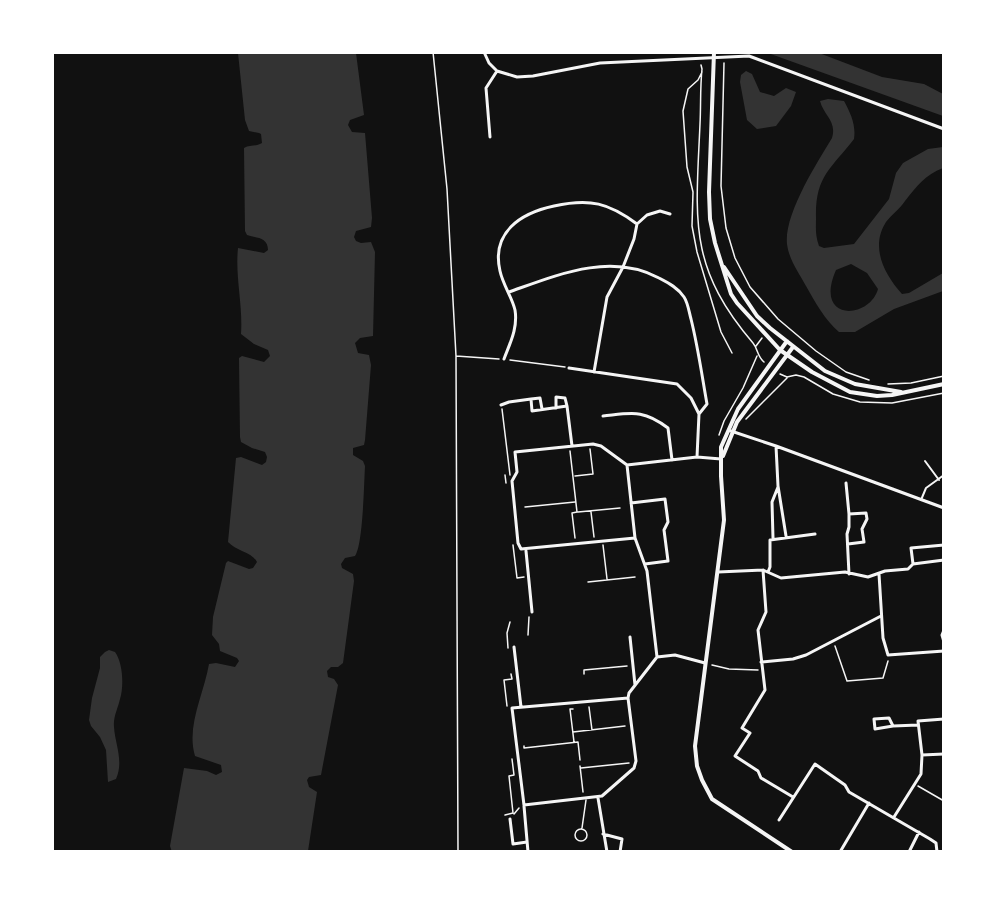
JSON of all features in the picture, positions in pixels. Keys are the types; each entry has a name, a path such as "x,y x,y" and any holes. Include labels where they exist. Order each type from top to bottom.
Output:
{"street":[{"path":"484,52 489,63 497,71 508,75 525,76 600,63 699,58 714,55 749,56 944,129"},
{"path":"714,55 710,219 730,294 780,350 812,372 850,392 877,396 944,384"},
{"path":"490,137 486,88 497,71"},
{"path":"504,359 515,331 515,311 500,273 498,252 508,229 532,212 567,203 598,203 616,209 636,224"},
{"path":"594,372 607,297 623,267 634,239 636,224 653,213 660,211 670,214"},
{"path":"722,264 757,316 825,371 855,384 905,392"},
{"path":"509,292 550,277 593,266 623,267 651,274 675,287 686,298 707,404 699,414"},
{"path":"787,341 738,409 721,459 724,520 695,746 697,766 712,799 792,852"},
{"path":"730,430 794,346"},
{"path":"569,368 677,384 691,398 699,414 697,457"},
{"path":"556,408 556,397 566,398 572,446"},
{"path":"501,405 540,398 542,409"},
{"path":"531,399 532,411 567,406"},
{"path":"603,416 634,412 654,417 668,428 672,460"},
{"path":"730,430 944,508"},
{"path":"635,538 521,549 518,543 512,481 517,472 515,452 596,444 627,465 697,457 721,459"},
{"path":"776,446 778,486 786,536"},
{"path":"925,461 939,480"},
{"path":"627,465 635,538 645,564 657,657"},
{"path":"921,500 926,488 944,475"},
{"path":"846,483 849,514 849,574"},
{"path":"768,572 770,540 773,538 772,502 778,486"},
{"path":"631,503 665,499 668,522 664,530 668,561 645,564"},
{"path":"848,544 864,542 862,529 867,519 866,513 849,514"},
{"path":"773,538 815,534"},
{"path":"913,564 911,548 944,545"},
{"path":"525,550 532,612"},
{"path":"718,572 763,570 781,578 831,573 868,577 885,571 908,569 913,564 944,560"},
{"path":"763,570 766,612 758,630 765,690 742,728 750,733 735,756 758,771 761,778 793,797"},
{"path":"879,574 881,616 888,655 944,651"},
{"path":"761,662 794,659 881,616"},
{"path":"944,630 942,634 944,642"},
{"path":"630,637 635,685"},
{"path":"514,647 521,707"},
{"path":"524,805 585,797 598,798 607,793 634,768 636,762 628,698 635,685 657,657 675,655 705,663"},
{"path":"528,852 512,708 628,698"},
{"path":"892,726 889,718 874,719 875,729 918,725"},
{"path":"894,817 921,774 922,755 918,721 944,718"},
{"path":"922,755 944,754"},
{"path":"779,820 815,764 845,785 849,792 936,843 937,852"},
{"path":"598,798 607,852"},
{"path":"840,852 869,803"},
{"path":"510,819 513,844 527,842"},
{"path":"909,852 920,832"},
{"path":"603,834 622,839 620,852"},
{"path":"779,852 784,846"}],"lane":[{"path":"582,829 575,834 577,840 581,841 587,837 582,829 585,797"}],"path":[{"path":"433,52 447,189 456,356 458,852"},
{"path":"724,56 720,186 726,228 735,258 750,287 778,319 816,351 846,372 873,381"},
{"path":"699,58 702,71 696,211 702,254 710,278 723,304 756,346 758,356 769,366"},
{"path":"702,71 698,80 688,89 683,111 687,167 693,192 692,226 697,252 721,332 732,353"},
{"path":"456,356 504,359 569,368"},
{"path":"775,370 787,377"},
{"path":"741,424 787,377 796,375 804,377 833,394 860,402 892,403 944,393"},
{"path":"886,383 911,383 944,376"},
{"path":"501,405 512,481"},
{"path":"573,476 593,474 590,448"},
{"path":"570,450 577,512"},
{"path":"525,507 576,502"},
{"path":"575,539 572,513 620,508"},
{"path":"591,511 594,537"},
{"path":"602,541 607,580"},
{"path":"588,582 635,577"},
{"path":"528,635 529,619"},
{"path":"507,638 510,622"},
{"path":"832,641 847,681 883,678 888,655"},
{"path":"705,663 729,669 762,669"},
{"path":"584,674 584,670 633,665"},
{"path":"511,680 512,685"},
{"path":"589,707 592,730"},
{"path":"574,742 570,709 580,708"},
{"path":"582,726 583,731"},
{"path":"573,732 632,726"},
{"path":"524,746 524,748 578,742 580,760"},
{"path":"585,797 581,767 636,762"},
{"path":"915,784 944,801"},
{"path":"514,815 515,810 524,805"}],"shaded area":[{"path":"238,53 356,53 364,115 350,120 348,125 352,132 365,133 372,218 371,227 356,231 354,237 361,243 371,242 375,252 373,336 360,338 355,343 358,353 369,355 371,365 364,445 353,448 353,455 363,461 365,466 363,513 358,550 355,556 345,558 341,564 342,568 353,574 354,581 343,663 327,671 328,677 334,679 338,685 321,775 309,777 307,780 309,787 317,792 308,851 172,852 170,846 184,768 207,771 216,775 222,772 221,765 195,756 193,733 209,664 235,667 239,661 220,651 219,644 212,635 213,617 226,563 228,561 249,569 253,568 257,562 228,542 236,458 241,457 262,465 266,462 267,457 265,452 241,442 240,437 239,358 242,356 264,362 270,356 268,350 254,344 241,334 238,248 264,253 268,250 264,240 247,235 245,231 244,148 262,143 261,134 249,131 245,120"},
{"path":"768,53 819,53 882,77 924,84 943,94 943,116"},
{"path":"746,71 752,74 760,92 774,96 786,88 796,92 791,106 776,126 757,129 747,120 740,82 741,75"},
{"path":"828,99 844,101 854,129 854,139 826,174 818,192 816,235 819,246 824,248 854,244 889,199 896,173 903,163 928,149 943,147 943,168 931,174 913,190 901,207 888,219 881,231 879,250 885,269 902,294 909,293 943,273 943,291 894,309 855,332 839,332 825,316 795,266 787,244 787,232 796,204 832,138 833,127 820,101","holes":["851,264 867,273 878,289 873,299 865,306 855,310 845,311 837,307 832,300 831,287 836,270"]},
{"path":"109,650 115,652 118,657 122,681 114,723 119,766 116,779 108,782 106,750 89,720 100,668 100,657"}]}
